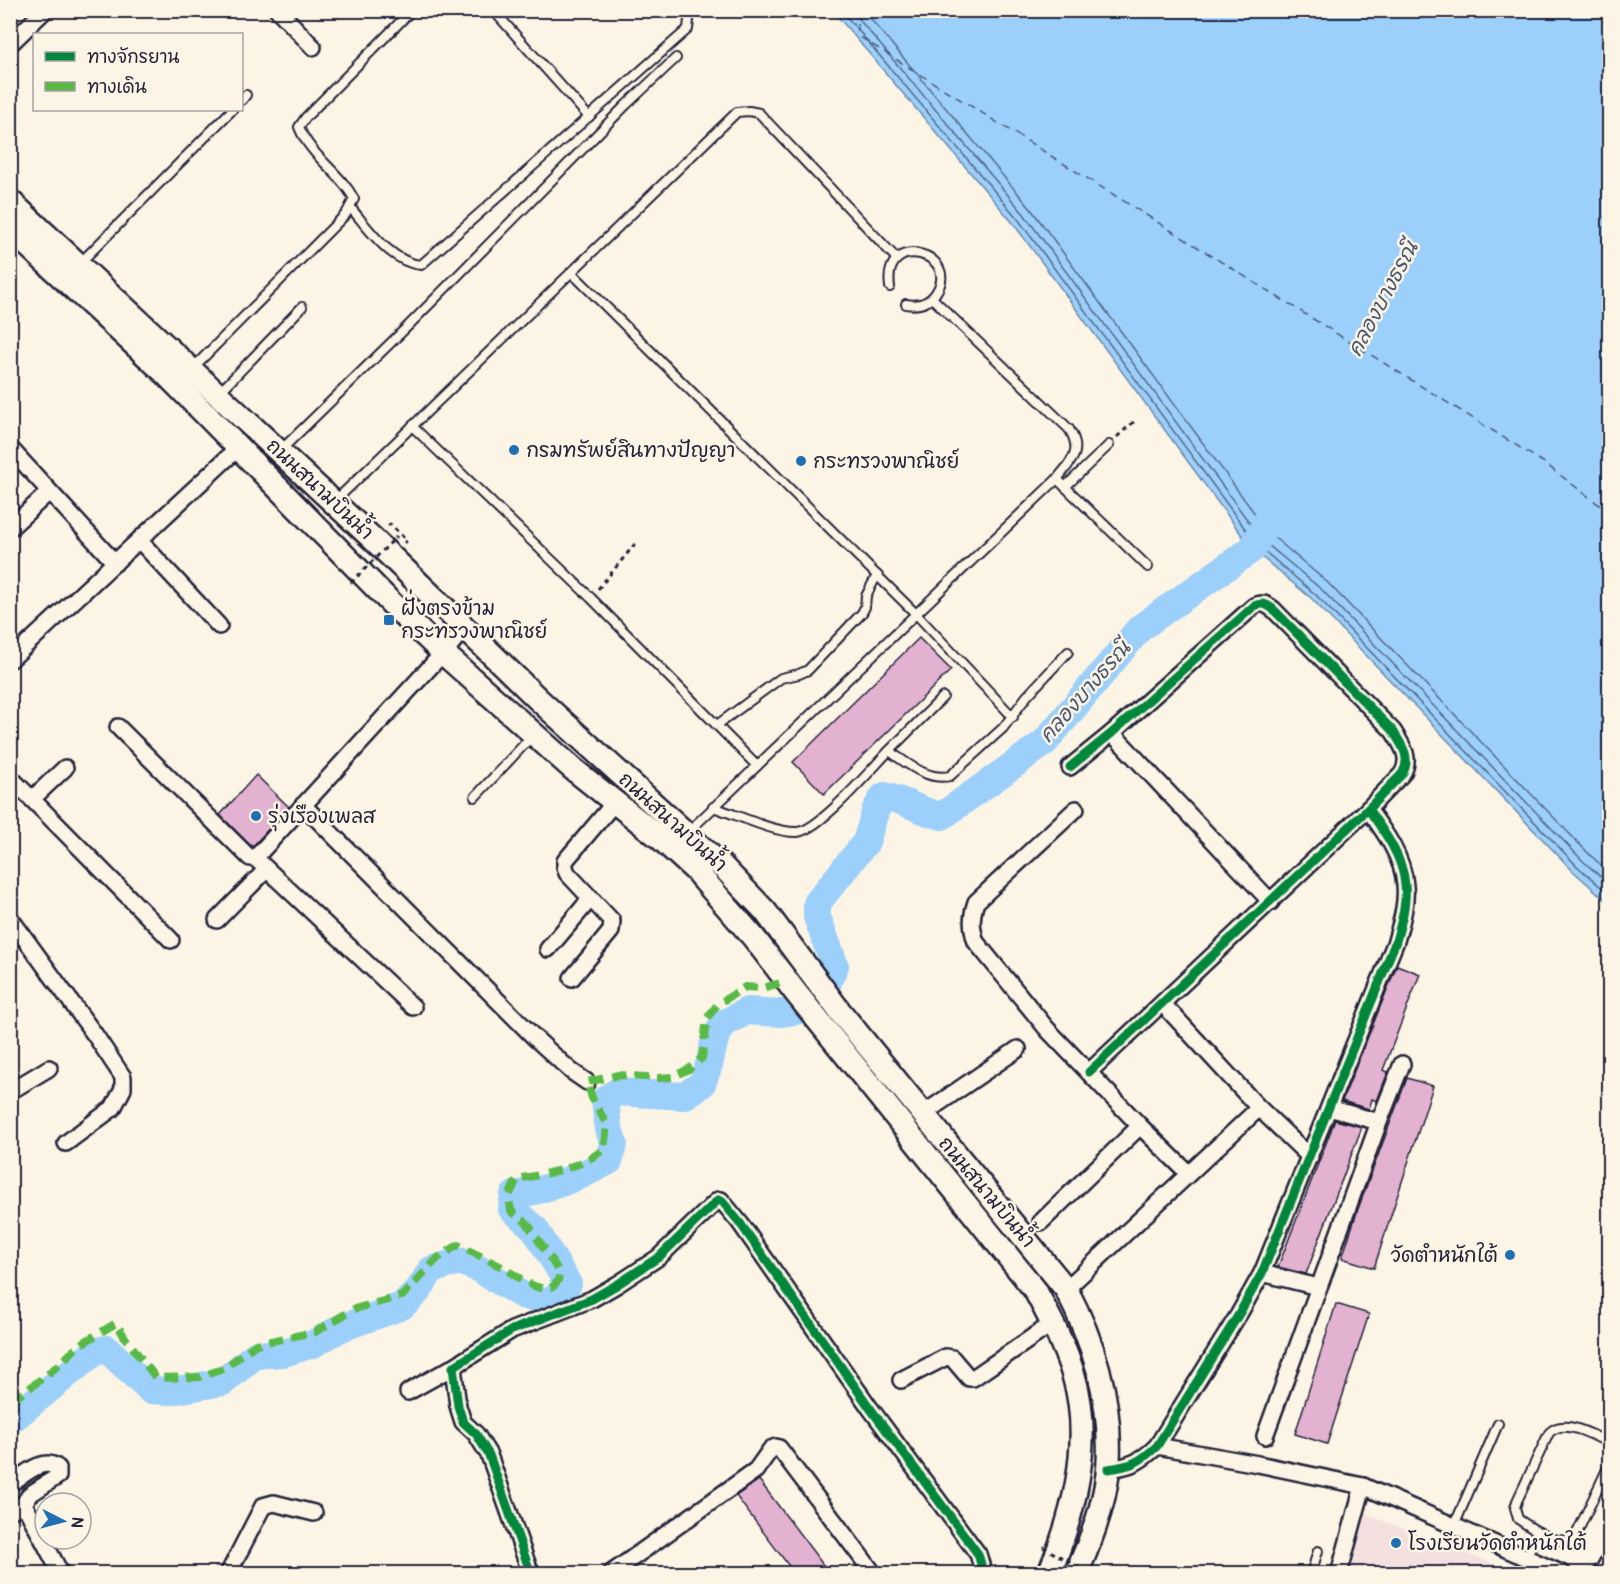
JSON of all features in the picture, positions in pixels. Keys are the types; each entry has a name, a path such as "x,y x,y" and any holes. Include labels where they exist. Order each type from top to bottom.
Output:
{"main road":[{"name":"ถนนสนามบินน้ำ","path":"10,201 280,451 595,751 723,867 765,911 841,1013 1066,1289 1083,1320 1097,1360 1107,1413 1108,1469 1101,1509 1082,1573"},
{"name":"ถนนสนามบินน้ำ","path":"10,229 163,371 443,653 533,735 660,838 695,870 726,904 1035,1290 1053,1323 1075,1379 1082,1428 1078,1483 1064,1539 1049,1574"}],"street":[{"path":"10,44 45,10"},
{"path":"278,10 313,47"},
{"path":"10,448 115,563"},
{"path":"10,660 238,448"},
{"path":"10,528 49,492"},
{"path":"139,540 219,626"},
{"path":"1070,767 1260,603 1267,604 1393,731 1405,749 1406,768 1368,809 1089,1072"},
{"path":"255,858 465,629"},
{"path":"118,727 250,858 255,858 413,1007"},
{"path":"1112,733 1271,902"},
{"path":"32,799 65,768"},
{"path":"10,777 171,940"},
{"path":"572,978 611,931 612,921 567,873 566,861 614,803"},
{"path":"303,805 535,1038 570,1071 587,1082"},
{"path":"1076,809 976,902 972,914 972,928 976,942 1047,1029 1188,1173"},
{"path":"1108,1469 1131,1466 1157,1446 1262,1273 1396,941 1404,909 1405,884 1389,838 1368,809"},
{"path":"217,920 266,870"},
{"path":"548,950 591,898"},
{"path":"10,918 123,1077 123,1089 113,1108 66,1143"},
{"path":"1163,1004 1259,1108 1310,1157"},
{"path":"924,1114 1018,1049"},
{"path":"1264,1436 1402,1064"},
{"path":"12,1088 49,1068"},
{"path":"1066,1289 1259,1108"},
{"path":"1329,1108 1379,1122"},
{"path":"1041,1222 1140,1126"},
{"path":"408,1392 512,1330 598,1297 659,1257 718,1200 723,1201 870,1408 978,1554 981,1564 979,1574"},
{"path":"1262,1273 1318,1287"},
{"path":"901,1380 946,1357 952,1358 969,1378 973,1378 1053,1323"},
{"path":"453,1367 458,1406 463,1422 476,1434 489,1455 531,1574"},
{"path":"1157,1446 1292,1470 1363,1486 1563,1574"},
{"path":"610,1574 756,1470 771,1449 776,1447 874,1574"},
{"path":"10,1484 44,1463 58,1468 58,1476 29,1495 17,1507 61,1574"},
{"path":"1339,1574 1363,1486"},
{"path":"228,1574 263,1506 274,1503 314,1513"},
{"path":"1599,1574 1610,1559"}],"lane":[{"path":"192,369 346,214 354,199 349,189 303,140 298,127 412,10"},
{"path":"493,10 589,117"},
{"path":"350,207 384,247 410,264 421,265 688,29 690,10"},
{"path":"280,451 409,325 626,105 676,58"},
{"path":"79,264 231,111"},
{"path":"334,502 737,112 759,113 897,259"},
{"path":"890,287 890,269 897,259 905,254 923,253 936,263 940,271 939,290 924,303 906,304"},
{"path":"571,272 916,614 1013,717"},
{"path":"687,833 1057,479 1076,452 1076,439 1069,429 932,298"},
{"path":"218,394 302,307"},
{"path":"412,426 591,598 758,766"},
{"path":"1065,487 1109,445"},
{"path":"1057,479 1148,567"},
{"path":"717,725 781,678 808,670 862,613 866,596 877,575"},
{"path":"889,751 933,777 950,776 1003,728 1027,696 1068,652"},
{"path":"713,807 784,831 806,830 817,824 943,697"},
{"path":"475,797 533,735"},
{"path":"1454,1526 1498,1424"},
{"path":"1610,1443 1564,1426 1553,1428 1515,1508 1518,1519 1539,1532 1566,1542 1573,1539 1610,1463"},
{"path":"1526,1557 1539,1532"},
{"path":"1311,1574 1318,1551"}],"path":[{"path":"1109,445 1137,419"},
{"path":"351,583 397,536 404,543 406,541 390,524"},
{"path":"591,598 635,544"},
{"path":"1043,1547 1082,1573"}],"shaded area":[{"name":"โรงเรียนวัดตำหนักใต้","path":"1361,1512 1517,1573 1344,1574"}],"water":[{"path":"833,11 1609,11 1609,903 1573,871 1312,599 1252,549 1013,223"}],"building":[{"path":"919,638 951,670 824,794 793,762"},
{"name":"รุ่งเรืองเพลส","path":"256,775 289,807 252,847 220,815"},
{"path":"1397,965 1420,974 1383,1070 1388,1072 1377,1101 1372,1099 1369,1109 1342,1101"},
{"path":"1407,1078 1433,1086 1374,1268 1342,1258"},
{"path":"1335,1120 1362,1127 1306,1274 1278,1267"},
{"path":"1336,1304 1369,1314 1327,1444 1295,1434"},
{"path":"759,1480 830,1574 795,1574 736,1496"}],"waterway":[{"name":"คลองบางธรณี","path":"10,1421 96,1351 107,1349 150,1390 171,1391 223,1382 255,1355 284,1353 313,1344 341,1328 402,1306 418,1291 431,1270 459,1261 477,1268 522,1295 547,1302 557,1297 568,1284 535,1229 512,1209 514,1195 563,1182 609,1161 614,1144 608,1127 605,1100 617,1092 684,1096 702,1084 715,1039 723,1024 747,1011 782,1013 796,1011 811,1001 827,984 835,966 817,917 817,903 866,842 876,809 884,796 942,816 1044,743 1140,628 1252,549 1271,514"}],"ferry route":[{"path":"854,10 860,37 1543,462 1610,513"}],"marked path":[{"path":"10,1400 26,1391 60,1364 78,1346 116,1323 156,1378 199,1377 223,1369 256,1344 315,1332 354,1309 402,1296 438,1258 458,1245 533,1286 550,1288 556,1283 560,1273 527,1223 511,1211 509,1196 517,1179 574,1166 604,1149 607,1125 592,1098 587,1082 618,1075 672,1077 689,1069 702,1058 707,1018 718,1004 745,987 763,988 787,981"}],"cycle path":[{"path":"1070,767 1112,733 1254,606 1262,604 1273,609 1393,731 1406,757 1402,774 1368,809 1089,1072"},
{"path":"1108,1469 1135,1462 1157,1446 1262,1273 1396,941 1402,920 1405,892 1401,864 1392,845 1368,809"},
{"path":"531,1574 489,1455 476,1434 463,1422 458,1406 453,1367 512,1330 592,1299 618,1284 659,1257 718,1200 721,1200 740,1223 870,1408 978,1554 981,1564 979,1574"}],"place":[{"name":"กรมทรัพย์สินทางปัญญา","path":"514,450"},
{"name":"กระทรวงพาณิชย์","path":"801,461"},
{"name":"ฝั่งตรงข้าม กระทรวงพาณิชย์","path":"389,620"},
{"name":"รุ่งเรืองเพลส","path":"256,816"},
{"name":"วัดตำหนักใต้","path":"1510,1255"},
{"name":"โรงเรียนวัดตำหนักใต้","path":"1396,1543"}]}
